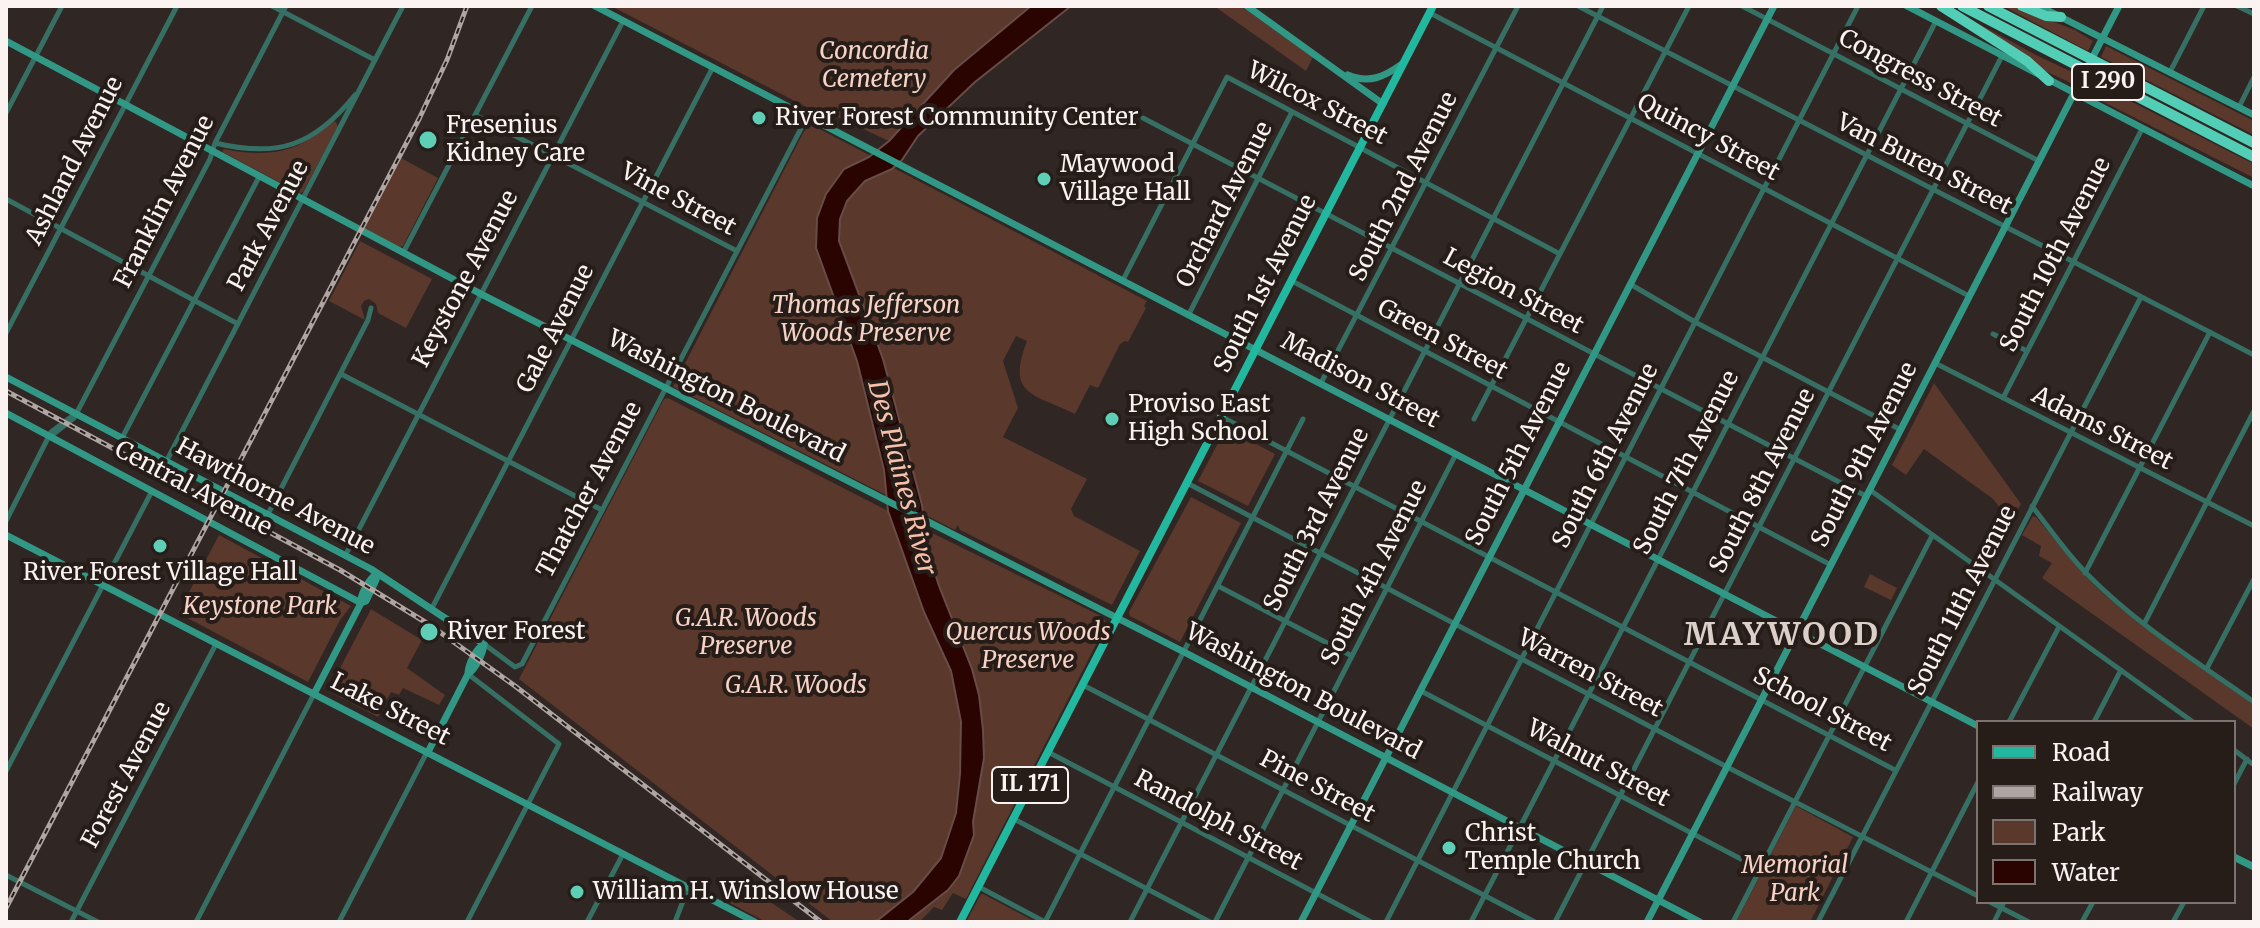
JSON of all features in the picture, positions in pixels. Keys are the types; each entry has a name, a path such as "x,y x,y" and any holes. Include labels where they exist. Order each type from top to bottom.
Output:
{"highway":[{"path":"1941,6 2027,61 2049,81"},
{"name":"I 290","path":"1962,6 2254,157"},
{"name":"I 290","path":"1988,6 2254,143"},
{"path":"2022,6 2046,16 2061,17"}],"main road":[{"name":"South 1st Avenue","path":"960,922 1431,9"}],"street":[{"path":"6,113 62,6"},
{"name":"Ashland Avenue","path":"6,333 177,6"},
{"path":"272,6 284,9 375,60"},
{"name":"Park Avenue","path":"166,462 403,6"},
{"path":"403,253 532,6"},
{"name":"Madison Street","path":"595,6 1976,725"},
{"path":"1247,6 1383,104"},
{"name":"South 2nd Avenue","path":"1321,383 1518,6"},
{"name":"Van Buren Street","path":"1578,6 2254,355"},
{"name":"South 3rd Avenue","path":"1130,922 1603,6"},
{"path":"1474,419 1689,6"},
{"name":"Congress Street","path":"1742,6 2039,161"},
{"name":"South 5th Avenue","path":"1301,922 1774,6"},
{"name":"South 6th Avenue","path":"1386,922 1858,6"},
{"path":"1907,6 2049,81 2075,90 2142,129 2254,186"},
{"path":"2039,6 2100,41 2254,115"},
{"name":"South 9th Avenue","path":"1647,922 2119,6"},
{"path":"2170,72 2204,6"},
{"path":"2237,6 2254,14"},
{"name":"Franklin Avenue","path":"6,521 51,432 75,414 149,277 284,9"},
{"name":"Quincy Street","path":"1431,9 1497,48 1969,296"},
{"name":"Keystone Avenue","path":"345,556 623,21"},
{"name":"South 7th Avenue","path":"1471,922 1936,21"},
{"name":"Washington Boulevard","path":"6,41 214,148 259,177 665,390 1184,652 1700,922"},
{"name":"South 8th Avenue","path":"1555,922 2002,56"},
{"path":"1335,69 1357,79 1376,79 1404,63"},
{"name":"Gale Avenue","path":"432,608 713,67"},
{"name":"Wilcox Street","path":"1192,145 1227,77 1560,254"},
{"path":"2239,107 2254,77"},
{"path":"214,148 255,151 285,148 306,138 329,121 364,81"},
{"name":"Orchard Avenue","path":"1189,314 1292,112"},
{"name":"Vine Street","path":"475,115 737,251"},
{"name":"Thatcher Avenue","path":"517,667 522,664 807,117"},
{"name":"Legion Street","path":"1143,118 1794,459 1868,493 2121,670 2182,719"},
{"name":"South 10th Avenue","path":"2003,398 2142,129"},
{"path":"1123,280 1192,145"},
{"path":"122,439 259,177"},
{"path":"6,199 238,324"},
{"name":"Green Street","path":"1291,281 1831,565"},
{"path":"1629,284 1901,430"},
{"name":"South 11th Avenue","path":"1818,922 2141,297"},
{"path":"267,515 341,374 371,308"},
{"path":"2085,573 2210,332"},
{"path":"1993,334 2027,351"},
{"name":"Adams Street","path":"1935,363 2254,526"},
{"path":"341,374 602,510"},
{"name":"Hawthorne Avenue","path":"6,377 377,573 517,667"},
{"path":"2144,624 2254,411"},
{"name":"Central Avenue","path":"6,413 361,603"},
{"name":"School Street","path":"1220,416 1895,770"},
{"path":"978,886 1045,922 1303,419"},
{"name":"South 4th Avenue","path":"1212,922 1456,454"},
{"name":"Warren Street","path":"1186,482 1976,895"},
{"path":"6,771 152,490"},
{"path":"2032,506 2085,573 2144,624 2254,702"},
{"name":"Lake Street","path":"6,535 755,922"},
{"path":"1733,922 1932,536"},
{"path":"196,922 361,603 371,578 377,573"},
{"path":"2207,668 2254,579"},
{"path":"1218,586 1352,656"},
{"path":"2010,720 2059,627"},
{"name":"Forest Avenue","path":"71,922 216,644"},
{"path":"339,922 484,644"},
{"path":"2095,720 2121,670"},
{"path":"467,922 559,744 468,674"},
{"name":"Pine Street","path":"1082,684 1535,922"},
{"name":"Walnut Street","path":"1420,690 1760,869"},
{"path":"2236,751 2254,765"},
{"name":"Randolph Street","path":"1047,752 1371,922"},
{"path":"2236,780 2247,759"},
{"path":"1906,922 1976,786"},
{"path":"1013,818 1212,922"},
{"path":"587,922 623,854"},
{"path":"2236,858 2254,867"},
{"path":"6,875 98,922"},
{"path":"675,922 688,888"},
{"path":"2082,922 2092,904"},
{"path":"2173,922 2183,904"},
{"path":"1994,922 2003,905 2029,922"}],"green space":[{"name":"Concordia Cemetery","path":"611,6 1031,6 954,70 889,141 824,111 822,115"},
{"path":"1214,6 1241,6 1313,57 1306,71"},
{"path":"2003,6 2013,6 2075,30 2093,41 2088,51"},
{"path":"1957,12 2076,74 2071,83 2047,72"},
{"path":"2106,46 2254,121 2254,135 2101,57"},
{"path":"2089,80 2254,164 2254,178 2084,92"},
{"path":"335,121 338,126 300,193 222,152 224,149 256,153 288,149 308,140"},
{"name":"Thomas Jefferson Woods Preserve","path":"810,124 1147,301 1128,342 1120,344 1098,388 1090,385 1075,414 1037,397 1022,383 1021,359 1027,341 1016,336 1003,361 1018,408 1003,437 1087,479 1071,509 1074,516 1140,551 1112,605 960,530 958,525 955,530 673,387"},
{"path":"401,158 438,178 400,247 364,229"},
{"path":"360,241 432,279 406,328 378,313 376,304 369,299 361,306 365,320 329,301"},
{"path":"1934,383 2021,504 2011,522 1993,499 1924,449 1906,475 1892,465"},
{"name":"G.A.R. Woods","path":"668,398 888,511 924,612 951,671 962,738 956,813 941,858 913,892 878,920 833,922 519,679 664,399"},
{"name":"Proviso East High School","path":"1226,428 1275,454 1248,506 1198,481"},
{"name":"Proviso East High School","path":"1191,497 1241,523 1180,642 1130,616 1129,612"},
{"path":"2033,516 2106,596 2160,639 2254,705 2254,729 2042,578 2052,563 2039,556 2041,546 2022,535"},
{"name":"Quercus Woods Preserve","path":"924,529 1101,616 1107,623 966,899 953,893 942,910 934,907 919,922 907,922 948,890 959,876 974,835 972,669 939,586"},
{"name":"Keystone Park","path":"219,535 351,606 340,620 308,682 178,613"},
{"path":"1870,574 1897,588 1891,600 1864,587"},
{"name":"Keystone Park","path":"371,609 422,640 407,668 445,695 439,705 403,688 399,695 391,692 378,717 328,691"},
{"name":"Memorial Park","path":"1796,806 1853,837 1810,922 1736,922"},
{"path":"741,877 754,891 800,922 766,922 728,902"},
{"path":"983,894 1036,922 966,922"}],"water":[{"name":"Des Plaines River","path":"1031,6 1071,6 975,82 918,136 892,169 865,181 847,201 840,219 839,241 883,359 922,505 928,551 972,669 983,730 984,758 973,822 974,835 959,876 948,890 907,922 870,922 878,920 913,892 941,858 956,813 961,722 951,671 924,612 888,511 884,470 857,361 816,248 817,218 826,194 844,169 869,157 889,141 954,70"}],"railway":[{"path":"6,908 419,119 447,60 467,6"},
{"path":"6,391 340,570 430,625 515,686 821,922"}],"place":[{"name":"River Forest Community Center","path":"759,118"},
{"name":"Fresenius Kidney Care","path":"428,140"},
{"name":"Maywood Village Hall","path":"1044,179"},
{"name":"Proviso East High School","path":"1112,419"},
{"name":"River Forest Village Hall","path":"160,546"},
{"name":"River Forest","path":"429,632"},
{"name":"Christ Temple Church","path":"1449,848"},
{"name":"William H. Winslow House","path":"577,892"}],"district":[{"name":"MAYWOOD","path":"1782,636"}],"park label":[{"name":"G.A.R. Woods Preserve","path":"746,633"}]}
